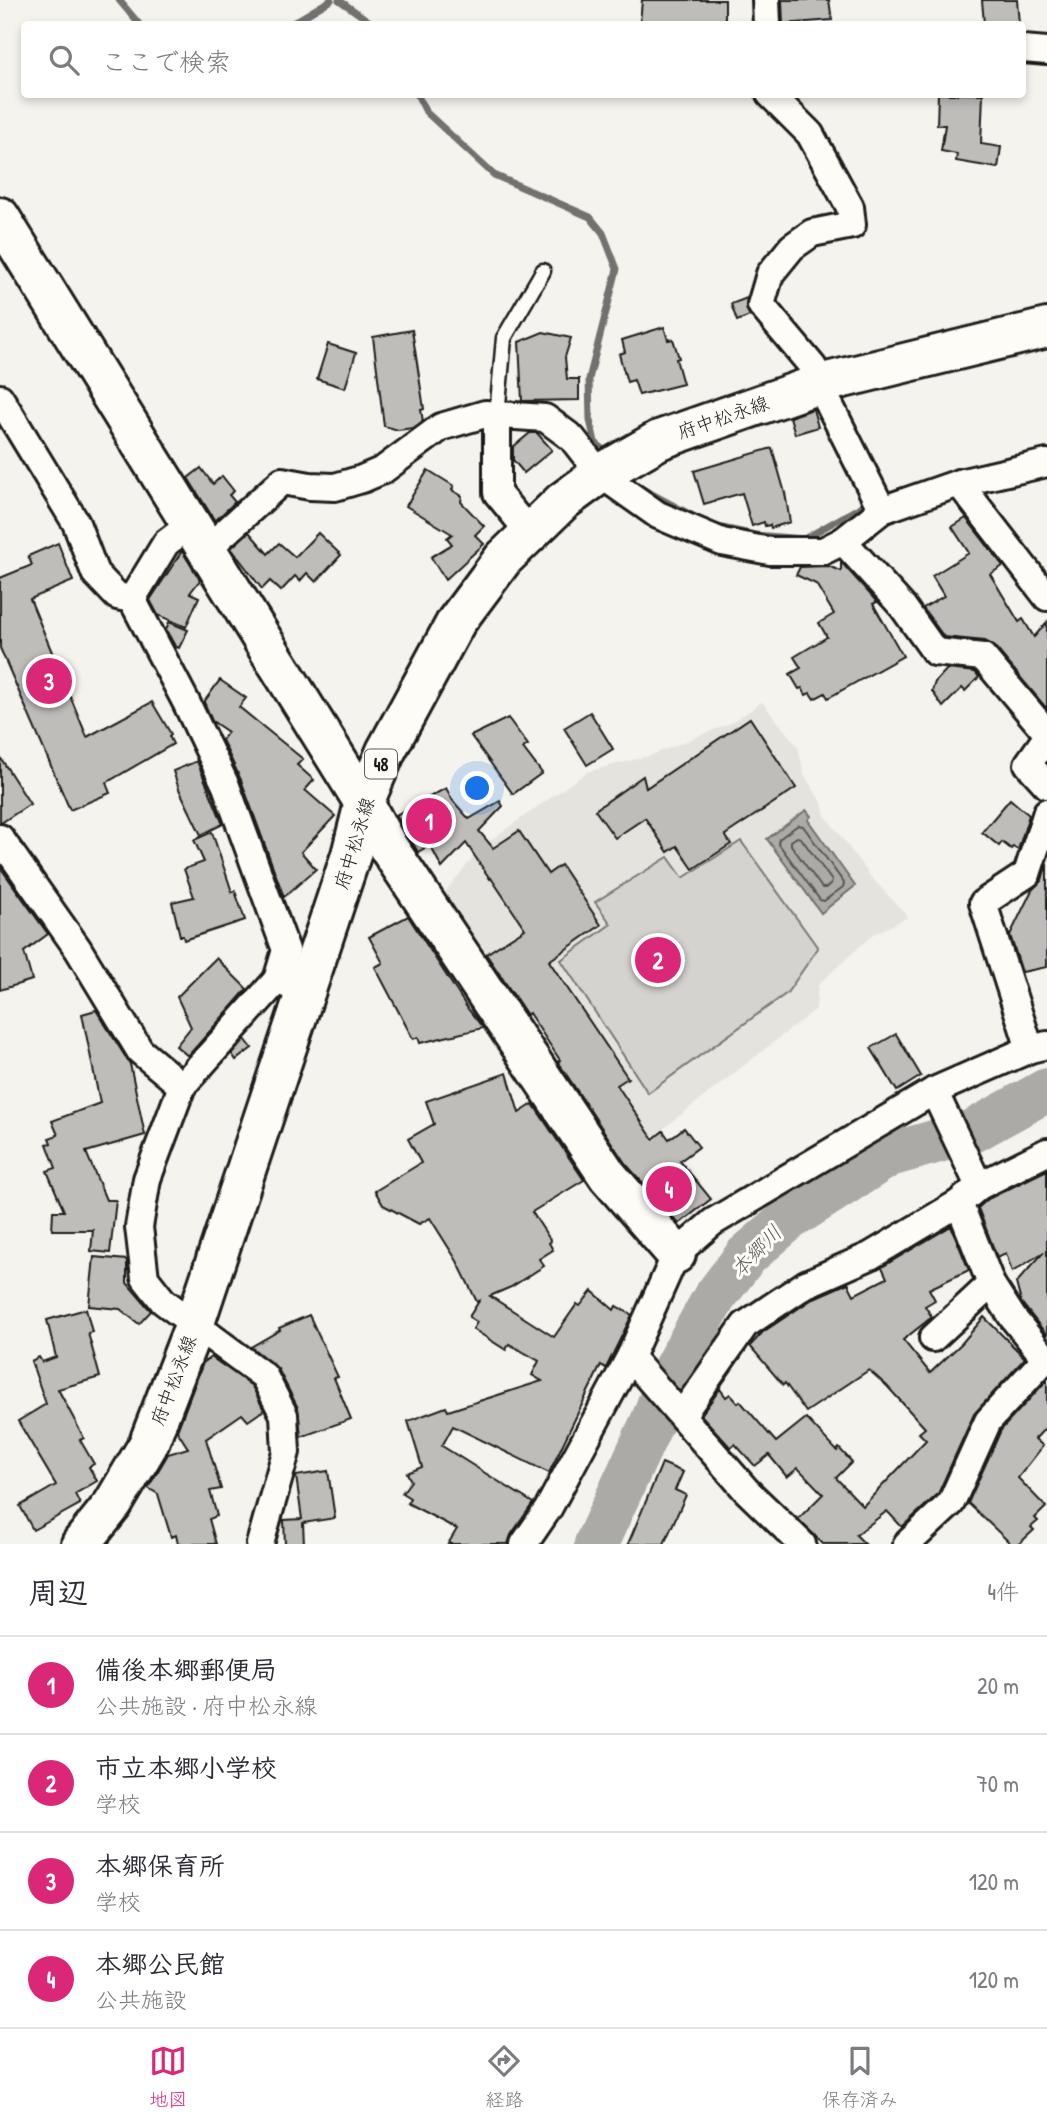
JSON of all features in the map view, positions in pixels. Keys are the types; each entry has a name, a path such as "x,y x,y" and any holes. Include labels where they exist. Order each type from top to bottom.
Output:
{"main road":[{"path":"0,218 364,803 388,847 608,1176 676,1254"},
{"name":"府中松永線","path":"81,1544 113,1504 148,1445 194,1326 291,986 351,855 364,803 386,751 456,622 503,559 563,501 600,474 659,440 819,384 1047,328"}],"street":[{"path":"766,0 767,21"},
{"path":"1026,49 1047,51"},
{"path":"773,98 810,134 850,208 852,225 812,233 792,247 770,274 761,305 813,367 882,510"},
{"path":"0,398 76,523 95,573 117,596 132,599"},
{"path":"132,599 166,543 198,537 282,481 310,486 335,486 362,479 383,470 441,427 485,414 545,418 572,438 600,474 657,515 722,542 770,551 823,551 843,541 882,510 959,483 1047,463"},
{"path":"497,415 497,493 530,533"},
{"path":"959,483 1047,597"},
{"path":"843,541 903,607 935,652 983,657 1047,735 1028,764 1047,785"},
{"path":"132,599 226,786 286,950 291,986 182,1086 147,1179 139,1227 145,1278 163,1301 264,1376 284,1415 286,1452 260,1544"},
{"path":"524,1544 548,1509 630,1357 676,1254 713,1222 934,1091 1039,1047 983,903 1027,874 1047,812"},
{"path":"0,838 79,949 141,1051 182,1086"},
{"path":"934,1091 976,1181"},
{"path":"682,1415 745,1325 806,1284 870,1256 959,1203 976,1181 1047,1152"},
{"path":"907,1544 951,1503 988,1420 1046,1357 1013,1318 992,1284 959,1203"},
{"path":"933,1338 992,1284"},
{"path":"630,1357 746,1490 803,1544"}],"lane":[{"path":"497,415 504,338 543,271"}],"shaded area":[{"path":"762,702 798,747 804,775 822,803 825,815 871,877 908,917 872,935 818,985 816,1009 613,1168 434,906 481,847 587,772 652,755 731,723"},
{"path":"741,841 818,948 787,993 648,1093 561,960 611,924 595,902 668,857 683,878"}],"water":[{"path":"806,810 811,816 808,820 855,886 821,913 767,839"}],"building":[{"path":"642,0 725,0 725,21 640,21"},
{"path":"782,0 829,0 832,20 783,21"},
{"path":"982,0 1017,0 1019,21 984,21"},
{"path":"938,98 983,98 981,144 1001,147 998,168 956,161 957,154 941,151 945,125 937,125"},
{"path":"747,298 746,308 750,316 737,321 731,304"},
{"path":"664,327 668,340 673,339 683,384 639,395 634,380 627,382 619,354 625,352 622,340"},
{"path":"412,330 424,409 421,410 423,421 413,428 398,430 384,426 373,337"},
{"path":"543,332 571,338 565,357 567,379 579,379 579,400 522,401 519,342"},
{"path":"328,344 356,353 345,388 317,379"},
{"path":"813,409 818,427 795,434 790,417"},
{"path":"530,433 537,433 552,450 524,473 513,460 513,447"},
{"path":"772,448 790,522 771,528 770,525 765,526 764,522 752,526 742,493 704,504 694,471"},
{"path":"201,468 213,484 222,476 234,491 229,495 235,502 215,521 188,478"},
{"path":"428,470 454,486 452,490 462,496 461,502 484,526 475,535 484,544 445,580 431,557 452,544 447,538 452,534 406,506"},
{"path":"966,518 1003,566 990,574 1019,622 1023,619 1034,637 1047,622 1047,709 995,647 985,641 944,637 923,608 944,596 932,576 969,553 952,527"},
{"path":"249,532 268,554 279,543 295,557 318,533 341,555 316,582 307,573 300,581 295,576 281,591 270,581 262,589 231,548"},
{"path":"58,543 73,581 30,599 87,737 152,702 171,734 169,736 173,744 106,783 110,793 70,810 0,648 0,578 32,565 28,556"},
{"path":"182,551 200,580 190,593 199,597 186,627 158,615 150,600"},
{"path":"841,562 877,602 873,604 903,656 828,698 825,693 814,699 810,693 806,695 802,688 799,689 790,674 801,668 794,657 827,637 819,623 834,614 816,584 796,575 800,567 828,566 841,571"},
{"path":"169,622 188,630 179,648 166,630"},
{"path":"947,669 975,672 979,677 965,691 962,688 943,707 932,691 935,682"},
{"path":"220,680 246,698 239,707 303,759 297,765 314,780 305,790 335,816 301,852 316,869 284,897 241,780 222,740 228,732 212,721 204,702"},
{"path":"590,712 613,749 587,765 564,728"},
{"path":"508,718 528,745 523,748 542,773 513,794 471,736"},
{"path":"750,718 796,788 725,835 731,844 693,869 677,846 668,852 645,818 615,838 595,810 643,776 646,788"},
{"path":"0,757 30,804 1,823 0,822"},
{"path":"197,761 223,824 201,835 173,771"},
{"path":"446,788 453,801 469,819 500,801 503,806 479,831 493,848 519,831 548,874 561,865 601,925 549,961 628,1078 617,1085 653,1139 663,1131 669,1139 684,1128 699,1147 680,1161 711,1199 679,1224 625,1163 529,1013 527,1015 486,954 525,929 491,878 466,843 442,868 430,845 418,852 396,815"},
{"path":"1010,799 1029,815 1018,850 1013,847 1011,849 1002,842 999,846 982,832"},
{"path":"212,832 232,892 235,891 245,920 184,940 183,936 180,936 172,902 194,897 184,869 204,862 194,840"},
{"path":"1047,863 1047,967 1022,972 1010,935 1032,890 1042,880"},
{"path":"0,867 48,934 24,952 32,980 0,990"},
{"path":"408,916 483,1028 420,1043 418,1037 413,1039 375,967 383,963 369,937"},
{"path":"216,958 247,989 188,1056 176,1046 191,1027 177,997"},
{"path":"96,1010 130,1064 145,1135 86,1152 106,1200 116,1200 110,1253 91,1251 93,1230 52,1230 53,1211 64,1211 47,1171 56,1168 47,1144 51,1143 49,1138 58,1135 52,1121 100,1103 82,1014"},
{"path":"896,1034 921,1076 897,1091 871,1048"},
{"path":"245,1039 252,1048 236,1060 232,1054"},
{"path":"507,1073 519,1113 533,1104 584,1180 532,1212 551,1241 549,1243 553,1250 539,1259 544,1266 511,1287 490,1296 554,1337 577,1304 580,1306 592,1291 614,1310 616,1306 632,1315 606,1368 601,1365 549,1473 453,1426 442,1446 533,1503 511,1535 508,1544 448,1544 457,1529 407,1503 410,1498 402,1493 411,1481 407,1473 422,1467 408,1421 446,1407 448,1411 542,1381 532,1375 539,1361 509,1344 506,1350 473,1329 477,1322 469,1317 479,1301 477,1302 457,1261 430,1218 419,1224 383,1205 375,1191 421,1163 408,1139 434,1124 426,1101"},
{"path":"1047,1170 1047,1335 1021,1302 1016,1283 1044,1252 1012,1272 1006,1253 997,1257 978,1208 988,1199"},
{"path":"951,1226 969,1270 929,1289 935,1300 925,1306 932,1317 903,1340 930,1373 962,1343 984,1317 1025,1358 974,1414 938,1494 902,1527 887,1511 856,1535 865,1544 823,1544 798,1519 823,1494 798,1468 787,1477 769,1455 755,1466 735,1444 731,1448 701,1415 720,1389 726,1397 730,1394 738,1403 740,1401 776,1442 806,1418 837,1451 839,1448 852,1462 836,1478 863,1506 926,1440 919,1433 925,1428 869,1370 806,1412 785,1383 783,1385 750,1346 763,1332 814,1298 848,1283 854,1295 887,1278 882,1267"},
{"path":"94,1257 127,1260 127,1283 151,1311 139,1324 120,1309 89,1306"},
{"path":"86,1309 92,1332 88,1333 100,1377 58,1389 84,1438 80,1440 94,1464 89,1467 97,1481 75,1494 80,1504 33,1530 20,1506 56,1485 18,1421 46,1404 31,1361 39,1357 42,1362 56,1357 47,1320"},
{"path":"309,1315 338,1377 334,1378 351,1419 301,1437 298,1408 278,1369 251,1347 280,1330 279,1328"},
{"path":"211,1357 252,1386 264,1410 248,1421 242,1414 206,1439 221,1489 210,1491 217,1516 209,1519 216,1544 178,1544 176,1535 171,1537 158,1494 148,1488 168,1454 188,1448 177,1431 203,1363"},
{"path":"1047,1380 1047,1426 1035,1439 1043,1446 1018,1478 1046,1507 1035,1518 1038,1521 1031,1527 1034,1530 1019,1544 1011,1544 968,1503 1001,1430"},
{"path":"662,1463 683,1472 675,1490 686,1495 664,1544 628,1544"},
{"path":"328,1471 335,1518 303,1523 304,1544 285,1544 284,1520 302,1519 296,1476"}],"waterway":[{"path":"119,0 136,21"},
{"path":"296,21 331,0"},
{"path":"339,0 369,21"},
{"path":"419,98 426,112 494,175 590,217 603,233 617,269 589,379 590,420 595,442 608,455"},
{"path":"626,474 639,487 699,519"},
{"path":"889,494 914,486"},
{"path":"713,526 755,535 804,539 871,501"},
{"name":"本郷川","path":"596,1544 653,1420 666,1384 714,1298 746,1256 789,1219 889,1155 973,1131 1047,1090"}],"place":[{"name":"本郷保育所","path":"49,681"},
{"name":"備後本郷郵便局","path":"429,821"},
{"name":"市立本郷小学校","path":"658,960"},
{"name":"本郷公民館","path":"669,1189"}]}
